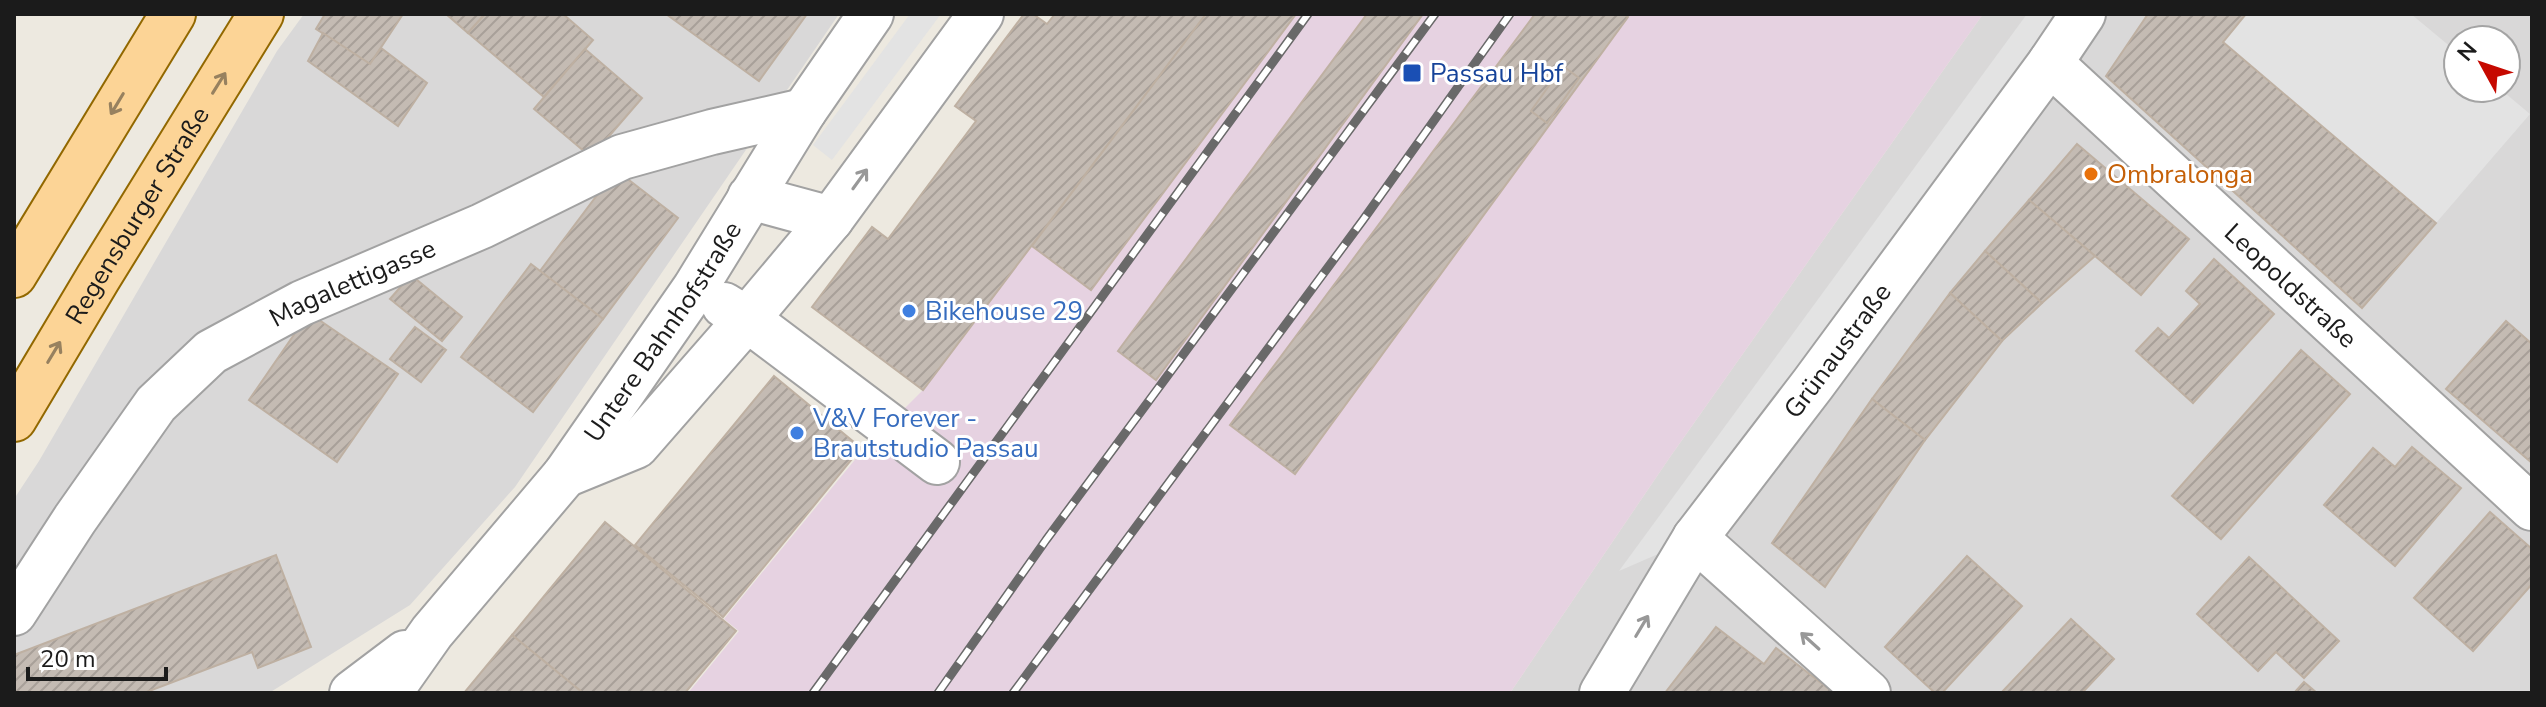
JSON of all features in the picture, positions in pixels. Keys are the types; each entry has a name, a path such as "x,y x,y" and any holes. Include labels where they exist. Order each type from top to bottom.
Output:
{"main road":[{"path":"14,275 173,14"},
{"name":"Regensburger Straße","path":"14,419 261,14"}],"street":[{"name":"Untere Bahnhofstraße","path":"432,632 565,475 695,288 804,111 871,14"},
{"path":"565,475 636,446 831,219 981,14"},
{"name":"Grünaustraße","path":"1602,693 1695,538 1813,384 2083,14"},
{"name":"Leopoldstraße","path":"2050,63 2532,508"},
{"name":"Magalettigasse","path":"14,613 156,404 211,352 302,303 482,226 622,157 804,111"},
{"path":"750,197 831,219"},
{"path":"695,288 747,319 937,462"},
{"path":"1695,538 1868,693"},
{"path":"352,693 432,632"},
{"path":"389,693 432,632"}],"shaded area":[{"path":"304,14 839,14 515,487 410,605 269,693 14,693 14,499 277,51"},
{"path":"910,14 941,14 832,160 813,145"},
{"path":"1206,14 1983,14 1670,457 1510,693 688,693 739,631 724,619 863,450 923,390"},
{"path":"1983,14 2532,14 2532,693 1510,693 1670,457"},
{"path":"2027,14 2072,14 1695,538 1619,571"},
{"path":"2246,14 2411,14 2442,40 2442,104 2518,104 2530,114 2436,223 2223,42"}],"building":[{"path":"325,14 403,14 370,64 316,29"},
{"path":"446,14 485,14 468,33"},
{"path":"485,14 563,14 593,40 544,97 468,33"},
{"path":"666,14 807,14 759,81"},
{"path":"1024,14 1033,14 1047,24 1055,14 1206,14 923,390 812,307 872,227 888,239 976,121 955,106"},
{"path":"1206,14 1296,14 1091,290 1032,246"},
{"path":"1367,14 1423,14 1156,380 1118,351"},
{"path":"1535,14 1624,14 1628,17 1295,474 1230,425"},
{"path":"2148,14 2246,14 2223,42 2436,223 2362,308 2106,76"},
{"path":"323,33 370,64 381,48 427,83 398,126 308,61"},
{"path":"585,49 642,98 591,157 534,109"},
{"path":"1563,66 1579,78 1547,123 1531,111"},
{"path":"2077,144 2189,239 2141,295 2029,200"},
{"path":"616,170 678,218 603,319 540,271"},
{"path":"2029,200 2095,256 2042,303 1985,251"},
{"path":"1985,251 2042,303 2002,341 1950,293"},
{"path":"2214,259 2274,314 2193,403 2136,351 2158,328 2169,338 2200,304 2186,291"},
{"path":"531,264 603,319 533,412 461,357"},
{"path":"411,275 462,317 442,341 390,299"},
{"path":"1950,293 2002,341 1925,440 1872,399"},
{"path":"309,313 398,374 337,462 249,400"},
{"path":"2506,321 2532,344 2532,463 2446,389"},
{"path":"415,327 446,350 421,382 390,359"},
{"path":"2301,350 2350,394 2221,539 2172,496"},
{"path":"774,376 861,448 723,617 635,545"},
{"path":"1872,399 1925,440 1825,587 1772,543"},
{"path":"2412,447 2461,488 2395,566 2324,505 2373,448 2395,467"},
{"path":"2490,512 2532,549 2532,584 2473,651 2414,598"},
{"path":"605,522 736,631 685,693 583,693 512,635"},
{"path":"276,555 311,647 258,668 252,652 144,693 14,693 14,655"},
{"path":"1967,556 2022,606 1942,693 1935,693 1885,647"},
{"path":"2249,557 2339,641 2304,678 2276,652 2258,671 2197,614"},
{"path":"2071,619 2114,659 2082,693 2001,693"},
{"path":"1716,627 1764,664 1776,648 1834,693 1665,693"},
{"path":"512,635 583,693 464,693"},
{"path":"2304,682 2317,693 2294,693"}],"railway":[{"path":"813,693 1308,14"},
{"path":"938,693 1046,540 1435,14"},
{"path":"1013,693 1363,220 1510,14"}],"place":[{"name":"Passau Hbf","path":"1412,73"},
{"name":"Ombralonga","path":"2091,174"},
{"name":"Bikehouse 29","path":"909,311"},
{"name":"V&V Forever - Brautstudio Passau","path":"797,433"}]}
